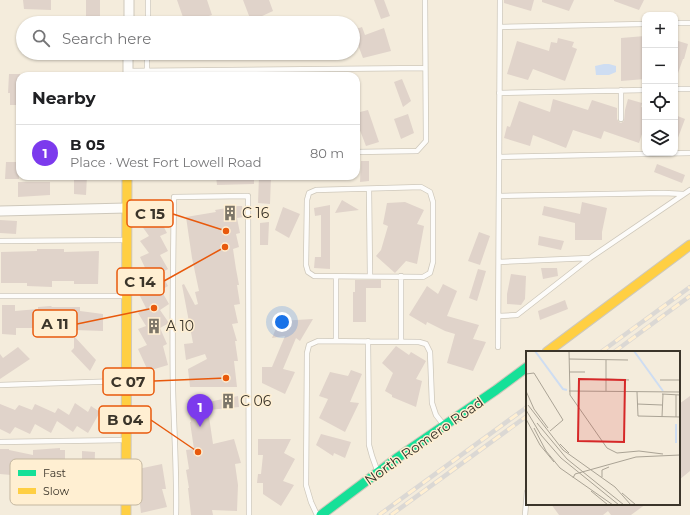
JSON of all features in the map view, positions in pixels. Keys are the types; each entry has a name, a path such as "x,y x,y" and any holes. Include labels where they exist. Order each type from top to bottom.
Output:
{"street":[{"path":"128,16 129,0"},
{"path":"128,60 128,72"},
{"path":"126,459 127,180"},
{"path":"0,211 127,208"},
{"path":"548,351 690,245"},
{"name":"North Romero Road","path":"321,515 378,472 526,368"}],"lane":[{"path":"148,0 148,16"},
{"path":"360,152 417,151 426,141 425,0"},
{"path":"498,347 500,0"},
{"path":"678,23 690,23"},
{"path":"500,27 642,24"},
{"path":"147,60 147,72"},
{"path":"203,72 425,68"},
{"path":"678,89 690,89"},
{"path":"621,90 621,118"},
{"path":"499,94 642,90"},
{"path":"499,157 690,153"},
{"path":"421,187 430,192 432,202 433,262 430,273 423,277 314,276 308,272 306,265 307,200 309,193 316,190 369,189 421,187"},
{"path":"369,189 370,276"},
{"path":"499,316 517,315 590,258 690,190"},
{"path":"499,196 664,193 684,194"},
{"path":"176,515 172,334 174,198 248,196 249,515"},
{"path":"0,241 127,240"},
{"path":"499,262 590,258"},
{"path":"336,276 336,340"},
{"path":"401,276 401,342"},
{"path":"0,296 127,296"},
{"path":"317,515 306,485 307,353 309,345 318,341 336,340 419,342 426,344 430,352 432,403 436,415 444,425"},
{"path":"368,341 369,445 378,472"},
{"path":"0,385 127,381"},
{"path":"0,442 126,440"},
{"path":"525,515 526,504"}],"water":[{"path":"604,64 616,66 616,72 609,75 596,75 595,66"}],"building":[{"path":"23,0 51,0 51,10 24,9"},
{"path":"86,0 100,0 100,16 86,16"},
{"path":"177,0 207,0 212,15 209,16 183,16"},
{"path":"243,0 269,0 273,11 262,16 249,16"},
{"path":"374,0 384,0 390,16 381,19"},
{"path":"504,0 534,0 531,11 504,3"},
{"path":"542,0 574,0 569,11 542,2"},
{"path":"614,0 644,0 639,10"},
{"path":"362,27 365,35 384,28 391,51 363,58 360,50 360,28"},
{"path":"642,36 642,79 621,81 621,38"},
{"path":"558,38 574,42 572,47 577,49 565,81 533,69 528,80 507,74 517,41 549,51 551,42 557,43"},
{"path":"678,41 688,44 678,73"},
{"path":"9,74 16,74 16,105 10,105 10,93 8,93"},
{"path":"402,79 411,101 403,107 394,82"},
{"path":"553,99 588,110 592,100 617,108 617,119 621,123 624,121 628,99 642,103 642,134 639,143 604,131 601,139 573,130 566,148 533,135 530,146 504,138 507,126 510,127 519,101 550,112"},
{"path":"368,110 379,142 366,146 360,130 360,112"},
{"path":"408,114 414,133 401,139 394,119"},
{"path":"678,116 685,119 678,138"},
{"path":"361,161 369,161 369,181 360,182"},
{"path":"6,162 16,162 16,179 5,179"},
{"path":"657,164 685,175 682,183 654,172"},
{"path":"74,180 87,180 86,195 74,194"},
{"path":"216,180 254,180 254,184 217,185"},
{"path":"259,180 271,180 270,204 258,203"},
{"path":"18,182 50,182 50,195 18,197"},
{"path":"342,200 359,210 335,213"},
{"path":"405,202 424,210 417,224 424,226 417,264 406,261 395,273 376,256 381,250 388,226 383,224 387,203"},
{"path":"582,202 607,208 602,232 602,240 575,240 575,223 542,215 544,206 580,214"},
{"path":"170,204 170,213 160,220 167,233 160,236 168,251 160,255 168,269 161,273 168,286 161,290 169,304 160,310 169,323 160,328 167,344 163,346 168,365 148,371 138,349 147,345 138,329 146,326 138,313 146,308 139,294 150,288 143,274 147,272 140,257 149,253 140,241 149,236 139,222"},
{"path":"330,205 330,269 314,268 315,257 321,257 321,215 315,216 314,208"},
{"path":"242,206 244,217 237,218 240,233 236,234 239,247 233,249 239,285 237,285 240,304 234,305 238,323 232,324 237,341 235,341 238,361 234,361 237,387 190,387 188,369 207,359 205,354 186,360 184,344 193,343 182,285 184,284 195,305 198,304 195,292 199,291 186,217 216,212 215,210"},
{"path":"283,207 300,214 289,238 275,230"},
{"path":"0,220 17,221 16,234 0,233"},
{"path":"269,222 268,245 260,245 260,223"},
{"path":"479,232 490,236 480,265 468,261"},
{"path":"539,236 564,241 561,250 538,245"},
{"path":"37,249 64,249 64,252 99,251 98,284 74,284 74,281 52,281 52,287 27,286 27,283 1,283 1,252 37,251"},
{"path":"541,268 557,268 558,276 543,279"},
{"path":"478,269 486,271 477,301 469,298"},
{"path":"511,274 526,276 525,299 521,305 507,304 507,294"},
{"path":"355,280 381,280 381,288 366,288 366,322 353,322 353,292 355,292"},
{"path":"443,284 457,291 447,316 479,325 473,339 486,342 473,371 447,363 455,334 427,322 426,325 409,315 427,286 438,294"},
{"path":"565,300 568,309 540,320 538,311"},
{"path":"2,305 15,305 15,311 51,306 80,307 80,311 103,314 103,331 74,330 74,324 49,324 49,330 38,328 16,328 16,335 2,334"},
{"path":"313,319 300,341 296,338 283,369 295,372 285,394 262,383 262,367 272,367 285,336 272,338 279,321"},
{"path":"74,336 96,360 90,371 71,351 74,348"},
{"path":"396,346 409,355 411,352 426,361 416,379 422,381 416,407 392,397 392,395 385,391 393,373 382,363"},
{"path":"18,347 30,359 0,379 0,354 3,358"},
{"path":"351,370 362,374 350,402 359,403 345,432 319,418 328,399 319,396 330,372 348,376"},
{"path":"238,396 239,407 208,410 213,444 234,439 241,463 235,464 238,485 237,511 212,510 213,515 191,515 186,470 189,469 186,450 194,449 188,406"},
{"path":"690,396 690,471 680,479 680,403"},
{"path":"75,403 88,412 91,406 100,412 88,433 77,426 73,432 57,421 51,433 35,424 30,434 15,427 10,434 0,429 0,404 15,410 19,405 32,410 35,404 55,413 58,408 69,415"},
{"path":"321,434 351,442 345,458 334,453 333,456 316,445"},
{"path":"258,439 291,439 284,453 295,459 283,481 294,485 281,506 263,494 263,483 257,483 258,474 261,474 263,455 258,455"},
{"path":"60,448 60,450 65,450 65,459 10,459 10,475 0,474 0,449 9,449 33,455 33,450"},
{"path":"82,451 95,452 95,459 82,459"},
{"path":"162,464 166,489 162,489 167,507 141,513 142,468"},
{"path":"552,505 645,505 631,515 611,515 608,511 603,515 559,515"}],"railway":[{"path":"602,351 690,287"},
{"path":"615,351 690,296"},
{"path":"379,515 526,408"},
{"path":"391,515 526,417"}],"traffic: fast":[{"path":"321,515 397,458 526,368"}],"traffic: slow":[{"path":"126,459 127,180"},
{"path":"548,351 690,245"},
{"path":"126,505 126,515"}],"place":[{"name":"C 16","path":"230,213"},
{"name":"C 15","path":"226,231"},
{"name":"C 14","path":"225,247"},
{"name":"A 11","path":"154,308"},
{"name":"A 10","path":"154,326"},
{"name":"C 07","path":"226,378"},
{"name":"C 06","path":"228,401"},
{"name":"B 05","path":"200,427"},
{"name":"B 04","path":"198,452"}]}
